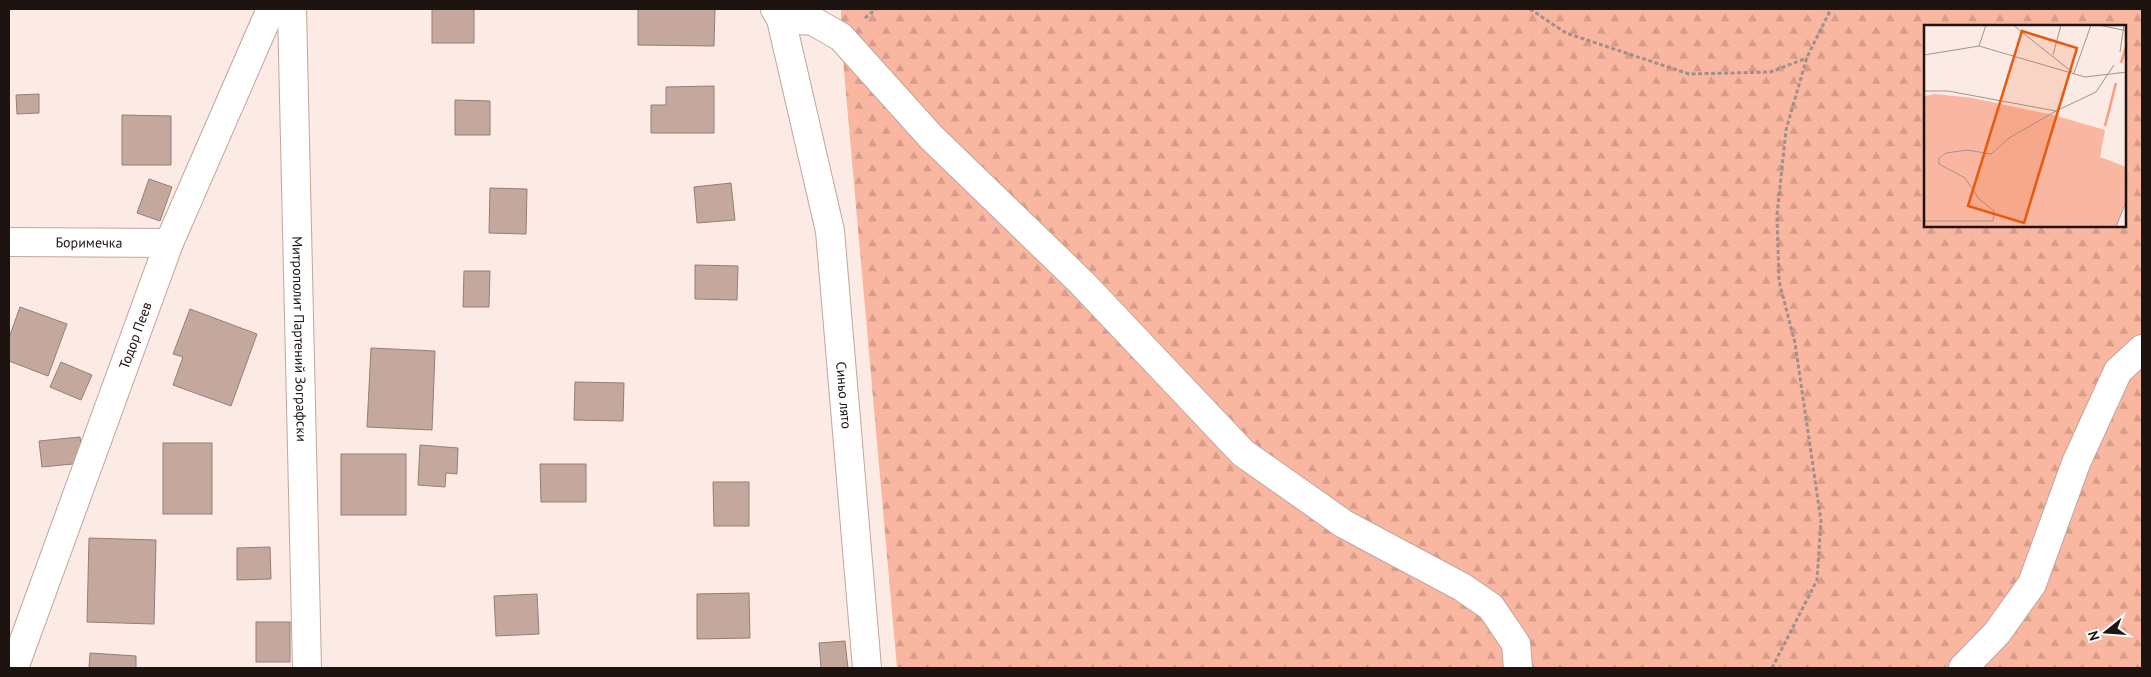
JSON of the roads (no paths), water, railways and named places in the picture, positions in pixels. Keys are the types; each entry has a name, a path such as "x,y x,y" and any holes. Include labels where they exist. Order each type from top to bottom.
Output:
{"street":[{"name":"Тодор Пеев","path":"14,668 169,243 271,9"},
{"name":"Митрополит Партений Зографски","path":"292,9 307,668"},
{"name":"Синьо лято","path":"778,14 830,231 867,668"},
{"path":"778,14 813,21 841,37 931,137 1082,283 1243,454 1344,524 1462,587 1491,607 1516,644 1518,668"},
{"name":"Боримечка","path":"9,242 169,243"},
{"path":"1963,668 1997,633 2032,584 2076,463 2118,372 2142,348"}]}
